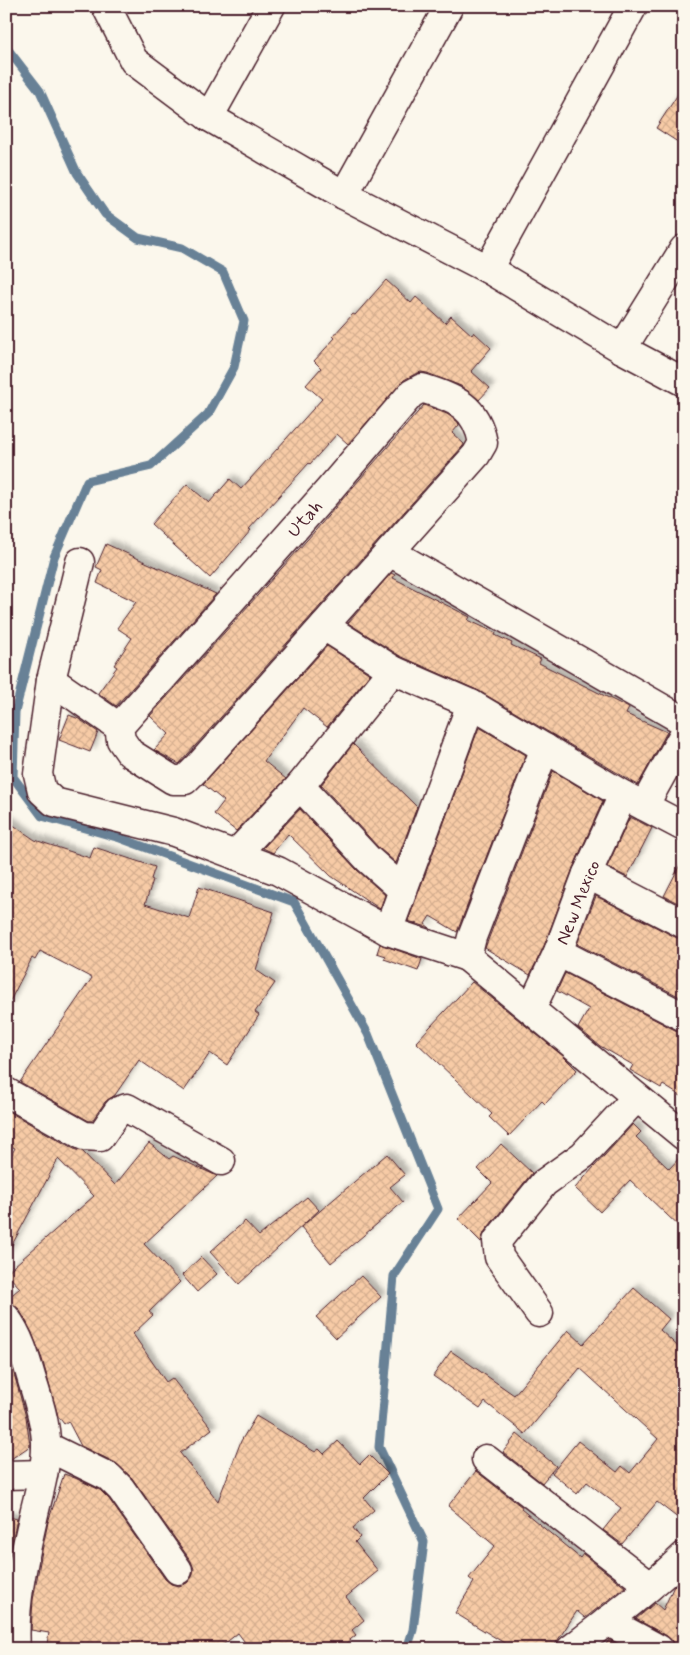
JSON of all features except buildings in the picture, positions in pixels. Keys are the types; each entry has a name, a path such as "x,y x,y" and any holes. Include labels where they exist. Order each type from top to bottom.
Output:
{"street":[{"path":"106,6 134,62 209,117 344,196 488,269 622,349 684,382"},
{"path":"209,117 271,6"},
{"path":"344,196 449,6"},
{"path":"488,269 633,6"},
{"path":"622,349 684,249"},
{"name":"Utah","path":"119,727 411,394 422,388 447,396 472,414 481,431 483,443 476,455 390,552"},
{"path":"51,680 119,727 121,740 130,753 173,780 185,780 390,552 684,721"},
{"path":"80,562 51,680 38,774 42,791 54,802 174,832 278,871 388,931 466,957 684,1136"},
{"path":"324,626 393,670 471,704 634,800 684,827"},
{"path":"236,855 300,786 393,670"},
{"path":"388,931 471,704"},
{"name":"New Mexico","path":"531,1009 558,952 587,874 634,800 684,734"},
{"path":"466,957 545,748"},
{"path":"300,786 368,859 403,890"},
{"path":"587,874 684,924"},
{"path":"558,952 684,1017"},
{"path":"6,1092 84,1136 100,1137 118,1111 127,1108 221,1161"},
{"path":"539,1313 500,1257 497,1241 544,1183 583,1155 636,1098"},
{"path":"6,1318 12,1326 28,1364 40,1407 46,1446 43,1474 19,1590 15,1629 16,1649"},
{"path":"46,1446 109,1477 120,1489 178,1570"},
{"path":"486,1459 650,1586"},
{"path":"6,1475 43,1474"},
{"path":"571,1649 650,1586 680,1565"},
{"path":"607,1621 659,1649"}],"waterway":[{"path":"6,47 40,91 77,173 105,214 138,238 182,248 223,272 244,321 234,367 208,414 151,466 87,481 54,557 15,712 13,777 42,816 120,838 294,902 368,1034 438,1209 394,1276 379,1447 424,1542 413,1630 407,1649"}]}
